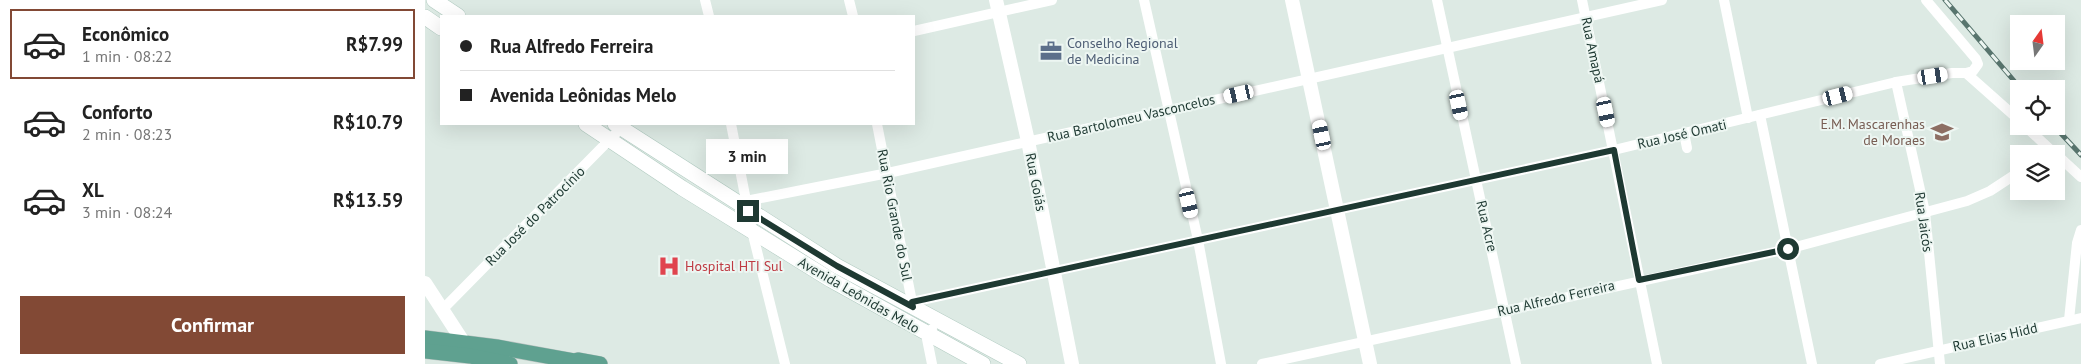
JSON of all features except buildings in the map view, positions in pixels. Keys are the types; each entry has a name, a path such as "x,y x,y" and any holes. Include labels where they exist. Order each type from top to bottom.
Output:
{"main road":[{"path":"434,0 456,15"},
{"path":"425,17 440,27"},
{"name":"Avenida Leônidas Melo","path":"588,125 831,280 983,364"},
{"name":"Avenida Leônidas Melo","path":"621,125 837,266 913,304 938,321 1019,364"},
{"path":"425,338 469,354 510,364"},
{"path":"425,350 584,363"}],"street":[{"path":"705,0 709,15"},
{"path":"849,0 853,15"},
{"path":"915,31 998,6 1052,0"},
{"path":"1145,0 1198,240 1221,364"},
{"path":"1292,0 1370,364"},
{"name":"Rua Acre","path":"1437,0 1506,309 1516,364"},
{"name":"Rua Amapá","path":"1582,0 1657,364"},
{"name":"Rua Bartolomeu Vasconcelos","path":"747,206 1662,0"},
{"path":"1724,0 1748,118"},
{"path":"1927,0 1975,59 1976,68 1966,73 2010,112"},
{"name":"Rua Goiás","path":"998,6 1029,141 1072,364"},
{"name":"Rua José Omati","path":"913,304 1614,150 1896,82 1952,73 1966,73"},
{"name":"Rua Jaicós","path":"1896,82 1925,212 1940,364"},
{"path":"1760,115 1812,364"},
{"name":"Rua José do Patrocínio","path":"443,308 611,140 621,125"},
{"path":"731,125 752,231 785,364"},
{"name":"Rua Rio Grande do Sul","path":"877,125 913,304"},
{"path":"1684,133 1687,148"},
{"path":"2034,135 2045,145"},
{"path":"2065,163 2081,177"},
{"name":"Rua Alfredo Ferreira","path":"1262,364 1506,309 1788,249 1967,201 1990,191 2010,178"},
{"path":"2069,320 2077,242 2081,230"},
{"path":"425,284 443,308 469,354"},
{"name":"Rua Elias Hidd","path":"1880,364 2081,318"},
{"path":"932,364 927,342 938,321"}],"railway":[{"path":"1945,0 2013,80"},
{"path":"2062,135 2081,155"}],"place":[{"name":"Conselho Regional de Medicina","path":"1051,51"},
{"name":"E.M. Mascarenhas de Moraes","path":"1942,132"},
{"name":"Hospital HTI Sul","path":"669,266"}],"route":[{"path":"748,211 837,266 913,307 912,302 1614,150 1639,280 1788,249"}]}
